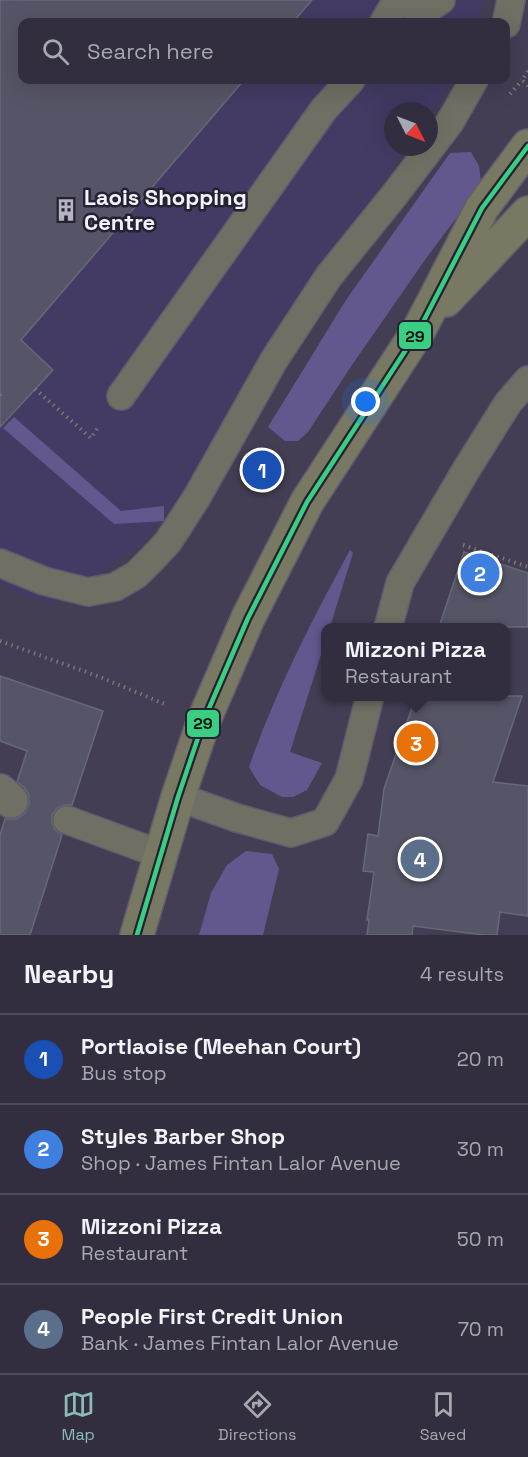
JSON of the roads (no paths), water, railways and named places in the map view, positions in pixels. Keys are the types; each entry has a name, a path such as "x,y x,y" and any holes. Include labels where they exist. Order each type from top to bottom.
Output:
{"main road":[{"path":"136,935 204,720 248,618 307,502 420,328 482,208 528,146"},
{"path":"420,328 528,213"}],"lane":[{"path":"387,18 399,0 423,12 441,0"},
{"path":"507,18 511,0"},
{"path":"121,396 324,109 347,84"},
{"path":"0,563 44,581 88,592 115,587 136,575 153,559 168,542 197,497 274,360 329,276 450,122 472,84"},
{"path":"389,623 400,583 502,412 528,380"},
{"path":"178,797 244,820 291,833 325,822 349,779 369,701"},
{"path":"67,820 160,854"}],"place":[{"name":"Laois Shopping Centre","path":"66,210"},
{"name":"Portlaoise (Meehan Court)","path":"262,470"},
{"name":"Styles Barber Shop","path":"480,573"},
{"name":"Mizzoni Pizza","path":"416,743"},
{"name":"People First Credit Union","path":"420,859"}]}
